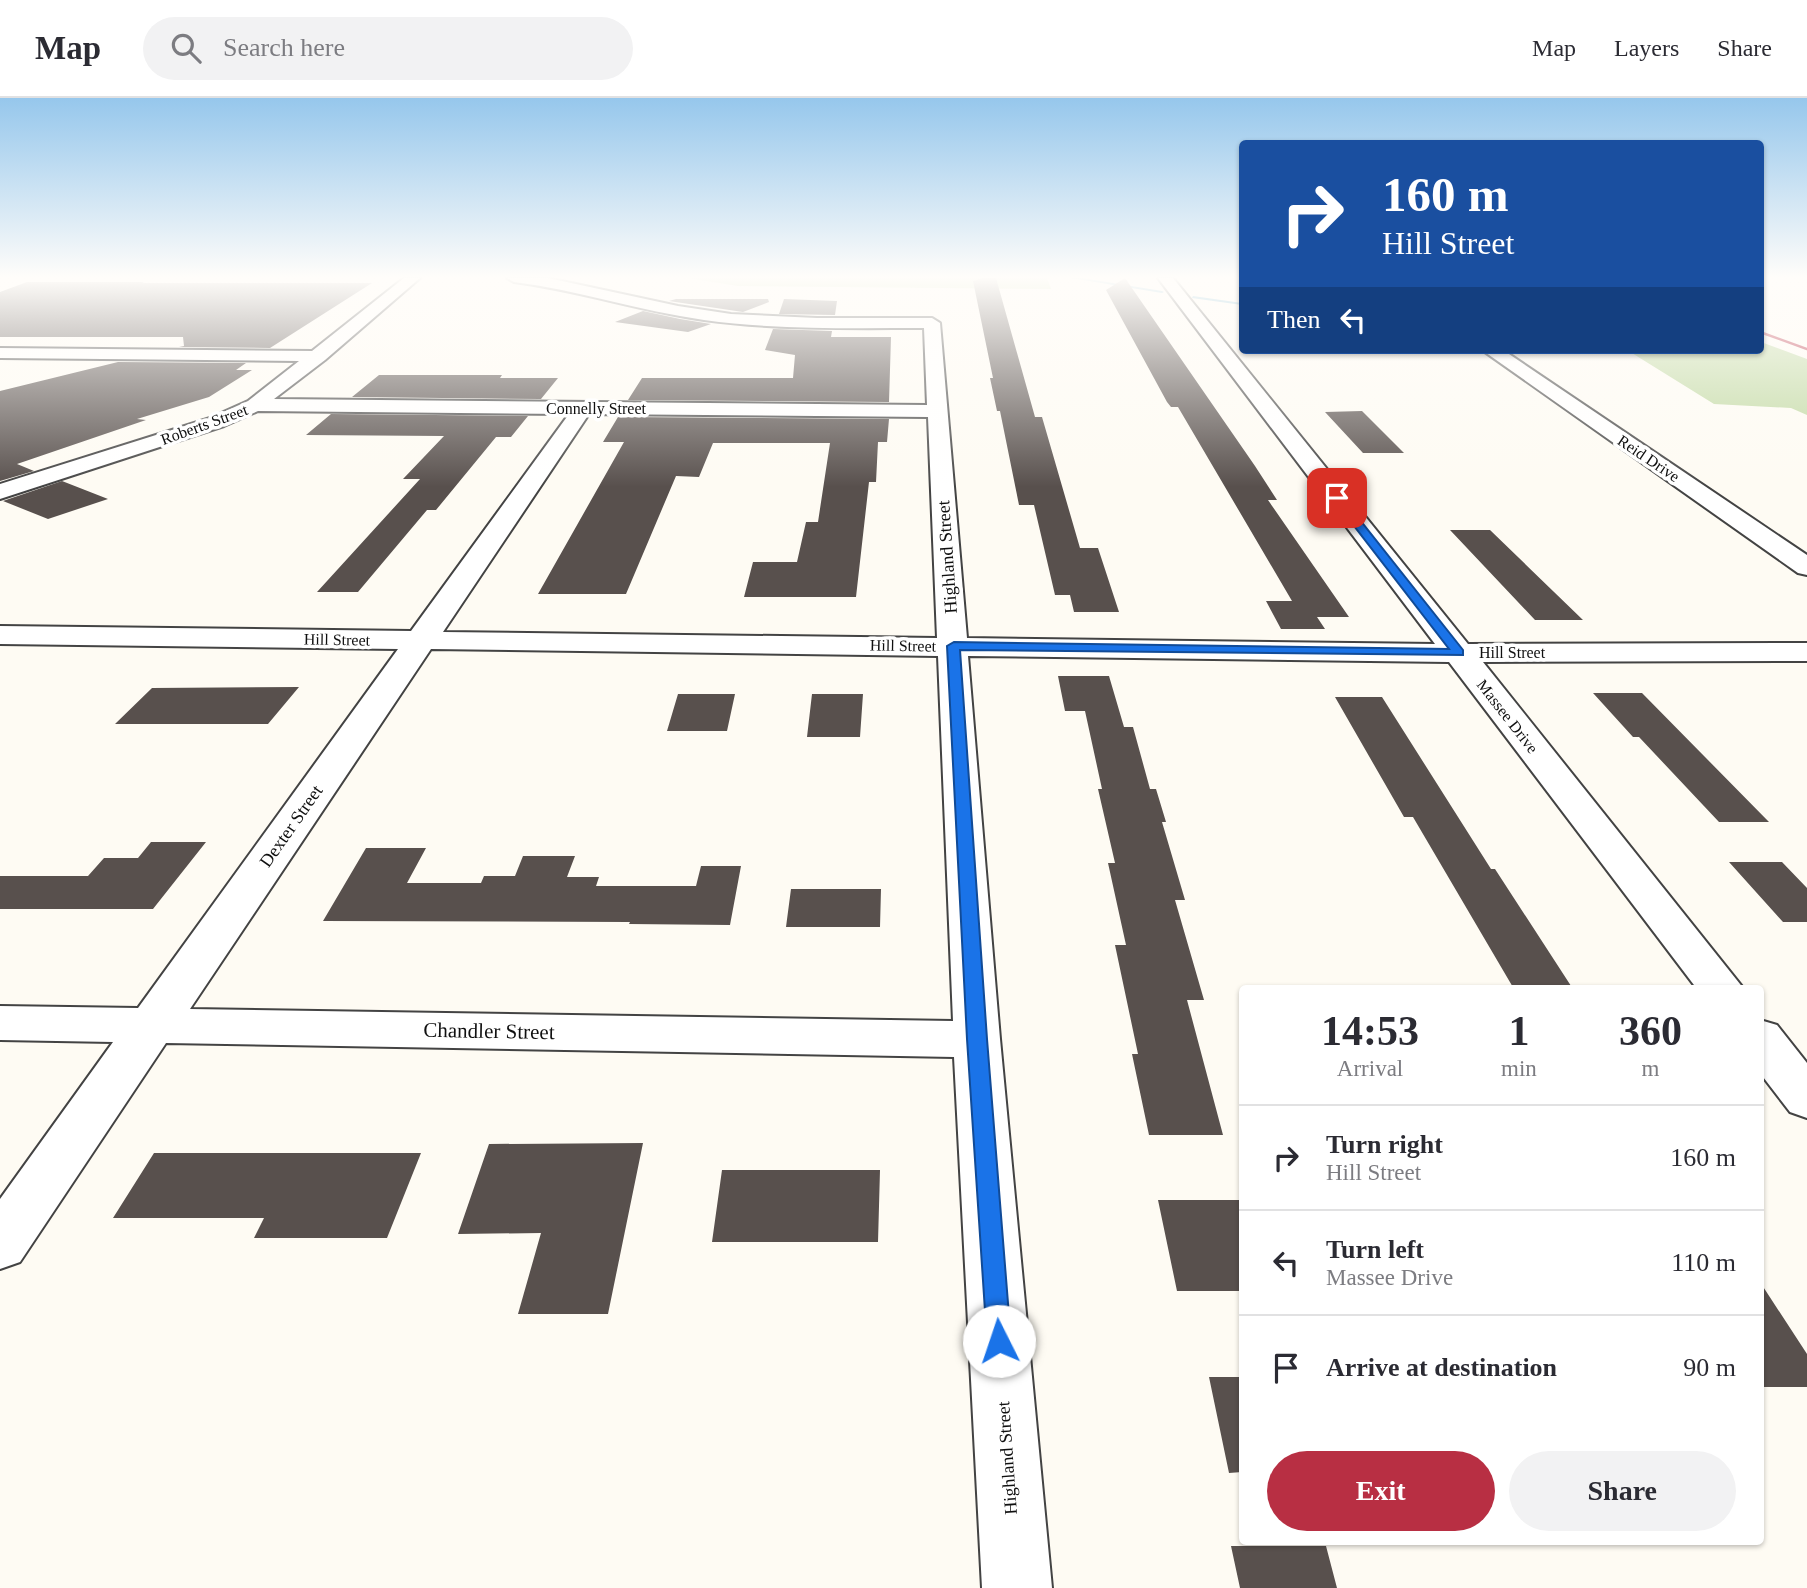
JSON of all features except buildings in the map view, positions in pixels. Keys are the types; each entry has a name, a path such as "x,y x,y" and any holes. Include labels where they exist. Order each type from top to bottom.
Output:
{"street":[{"name":"Roberts Street","path":"0,492 217,422 255,405 329,348"},
{"name":"Highland Street","path":"933,348 977,1039 1017,1588"},
{"name":"Massee Drive","path":"1219,348 1719,985"},
{"path":"0,353 319,356"},
{"path":"21,373 90,354"},
{"name":"Reid Drive","path":"1497,354 1807,566"},
{"name":"Connelly Street","path":"255,405 936,411"},
{"name":"Dexter Street","path":"0,1244 583,408"},
{"name":"Hill Street","path":"0,635 1458,653 1807,652"},
{"name":"Chandler Street","path":"0,1023 977,1039"},
{"path":"1764,1043 1807,1098"}],"green space":[{"path":"1764,348 1776,348 1807,359 1807,415 1791,408 1714,404 1633,354 1764,354"}],"railway":[{"path":"1803,348 1807,349"}],"route":[{"path":"999,1341 977,1039 954,646 1458,653 1337,498"}]}
